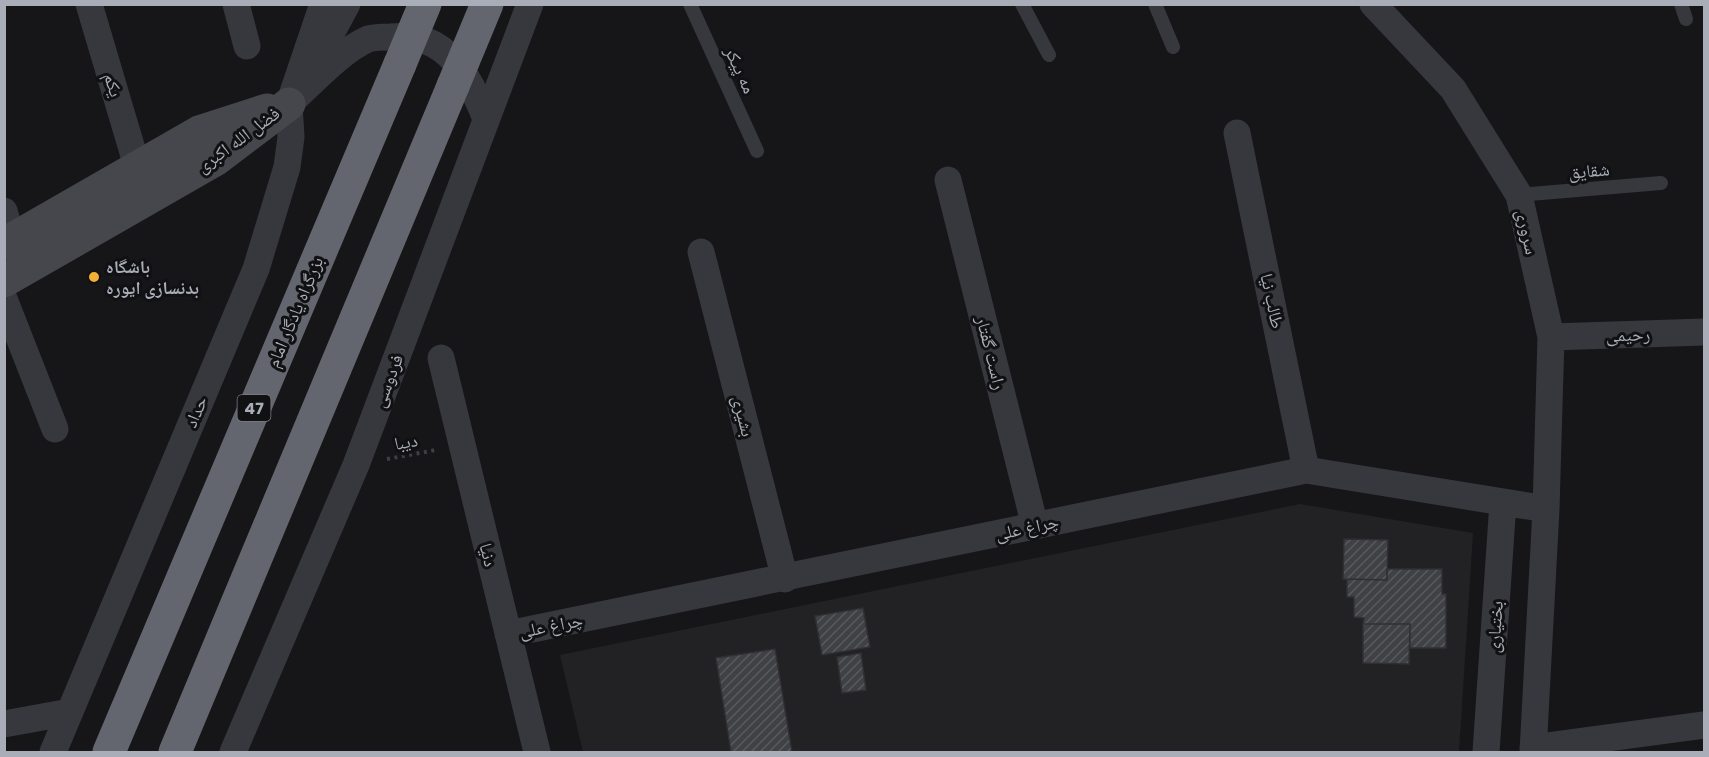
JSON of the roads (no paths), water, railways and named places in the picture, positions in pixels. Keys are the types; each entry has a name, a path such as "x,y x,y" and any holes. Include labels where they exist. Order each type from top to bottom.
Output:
{"highway":[{"name":"بزرگراه یادگار امام","path":"109,753 424,4"},
{"path":"175,753 488,4"}],"street":[{"name":"یکم","path":"89,4 137,166"},
{"path":"236,4 247,46"},
{"path":"289,104 323,4"},
{"path":"289,104 329,42 347,4"},
{"name":"فردوسی","path":"233,753 356,465 530,4"},
{"name":"سروری","path":"1373,4 1453,89 1519,195 1551,338 1546,509"},
{"path":"289,104 336,62 369,39 411,35 437,45 454,60 472,84 486,119"},
{"name":"فضل الله اکبری","path":"7,231 137,166 199,132 289,104"},
{"name":"فضل الله اکبری","path":"4,281 215,160 289,104"},
{"name":"حداد","path":"53,753 256,270 287,167 291,137 289,104"},
{"name":"طالب‌ نیا","path":"1237,133 1306,470"},
{"name":"راست گفتار","path":"948,180 1035,526"},
{"name":"بشیری","path":"700,252 784,579"},
{"path":"4,299 55,429"},
{"name":"رحیمی","path":"1551,338 1704,332"},
{"name":"دنیا","path":"441,358 460,446 537,753"},
{"name":"چراغ‌ علی","path":"508,634 1306,470 1546,509"},
{"name":"بختیاری","path":"1486,753 1503,502"},
{"path":"1546,509 1533,750 1704,725"},
{"path":"4,724 70,712"}],"lane":[{"name":"مه‌ پیکر","path":"690,4 757,151"},
{"path":"1022,4 1049,55"},
{"path":"1155,4 1173,47"},
{"path":"1681,4 1686,19"},
{"name":"شقایق","path":"1519,195 1661,183"}],"place":[{"name":"باشگاه بدنسازی ایوره","path":"94,277"}]}
